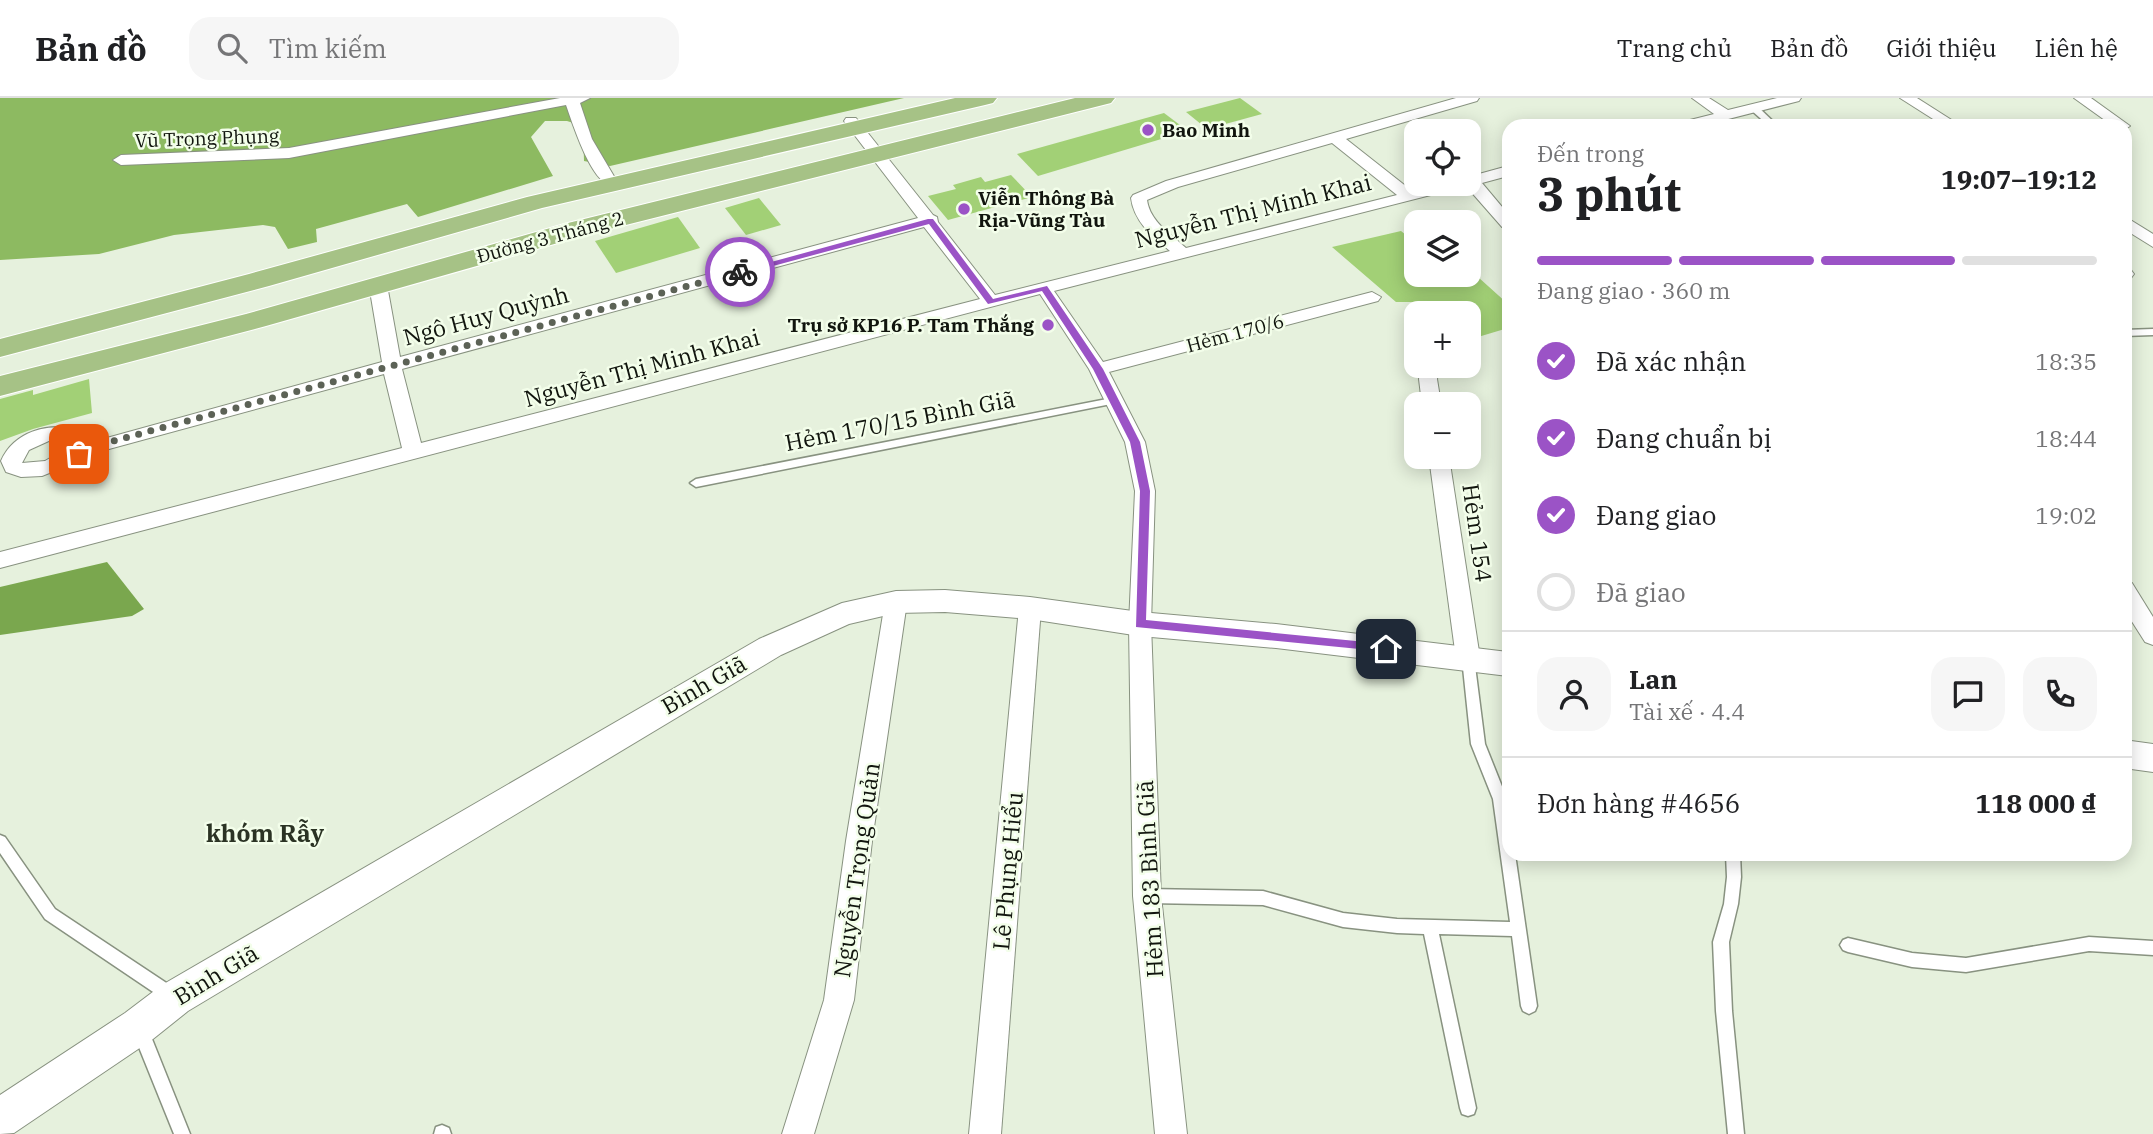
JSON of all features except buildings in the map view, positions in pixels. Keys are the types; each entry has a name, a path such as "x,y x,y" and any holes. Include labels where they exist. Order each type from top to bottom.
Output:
{"main road":[{"name":"Đường 3 Tháng 2","path":"864,137 950,98"},
{"name":"Đường 3 Tháng 2","path":"864,137 985,98"},
{"name":"Đường 3 Tháng 2","path":"0,348 259,280 536,202 619,192 864,137 1058,98"},
{"name":"Đường 3 Tháng 2","path":"0,386 378,285 619,192 864,137 1103,98"},
{"name":"Đường 3 Tháng 2","path":"0,337 522,198 619,192"},
{"name":"Đường 3 Tháng 2","path":"0,370 316,288 526,229 619,192"}],"street":[{"path":"1182,253 1150,223 1138,206 1139,198 1172,184 1472,98"},
{"path":"1699,98 1726,115"},
{"path":"1710,119 1794,98"},
{"path":"1907,98 1942,119"},
{"path":"2081,98 2113,119"},
{"path":"575,99 585,139 619,192"},
{"name":"Vũ Trọng Phụng","path":"121,160 289,153 575,99"},
{"path":"864,137 991,302"},
{"path":"1334,137 1409,197"},
{"name":"Nguyễn Thị Minh Khai","path":"1481,178 1502,173"},
{"name":"Nguyễn Thị Minh Khai","path":"0,561 413,451 1413,196"},
{"path":"1481,196 1502,218"},
{"name":"Ngô Huy Quỳnh","path":"57,464 102,444 930,220"},
{"path":"2132,227 2153,242"},
{"path":"378,285 392,367 413,451"},
{"name":"Hẻm 183 Bình Giã","path":"1044,288 1098,369 1135,442 1145,491 1140,624 1147,896 1171,1134"},
{"name":"Hẻm 170/6","path":"1098,369 1372,297"},
{"name":"Hẻm 154","path":"1441,469 1468,658"},
{"name":"Bình Giã","path":"0,1119 175,999 770,647 842,614 896,602 945,601 1030,608 1140,624 1276,636 1502,663"},
{"name":"Nguyễn Trọng Quản","path":"798,1134 839,1000 859,841 896,602"},
{"path":"2132,602 2153,636"},
{"name":"Lê Phụng Hiểu","path":"985,1134 1030,608"},
{"path":"2132,755 2153,758"}],"lane":[{"path":"1754,108 1766,119"},
{"path":"2132,333 2153,332"},
{"name":"Hẻm 170/15 Bình Giã","path":"696,483 1112,401"},
{"path":"1468,658 1478,744 1500,799 1502,813"},
{"path":"2,847 50,915 175,999"},
{"path":"1509,861 1529,1006"},
{"path":"1733,861 1731,904 1721,942 1724,1011 1736,1134"},
{"path":"1147,896 1263,898 1343,920 1430,928 1518,929"},
{"path":"1430,928 1468,1108"},
{"path":"1848,945 1912,960 1966,965 2089,944 2153,948"},
{"path":"139,1026 182,1134"}],"shaded area":[{"path":"0,98 904,98 610,166 584,161 583,126 567,121 545,121 531,137 553,176 418,217 407,204 316,229 317,242 288,249 275,227 263,225 174,235 99,254 0,260"},
{"path":"107,562 144,609 132,616 0,635 0,587"}],"way so far":[{"path":"79,454 102,444 740,272"}],"place":[{"name":"Bao Minh","path":"1148,130"},
{"name":"Viễn Thông Bà Rịa-Vũng Tàu","path":"964,209"},
{"name":"Trụ sở KP16 P. Tam Thắng","path":"1048,325"}],"district":[{"name":"khóm Rẫy","path":"265,834"}],"route":[{"path":"740,272 930,220 991,302 1044,288 1098,369 1135,442 1145,491 1140,624 1386,649"}]}
